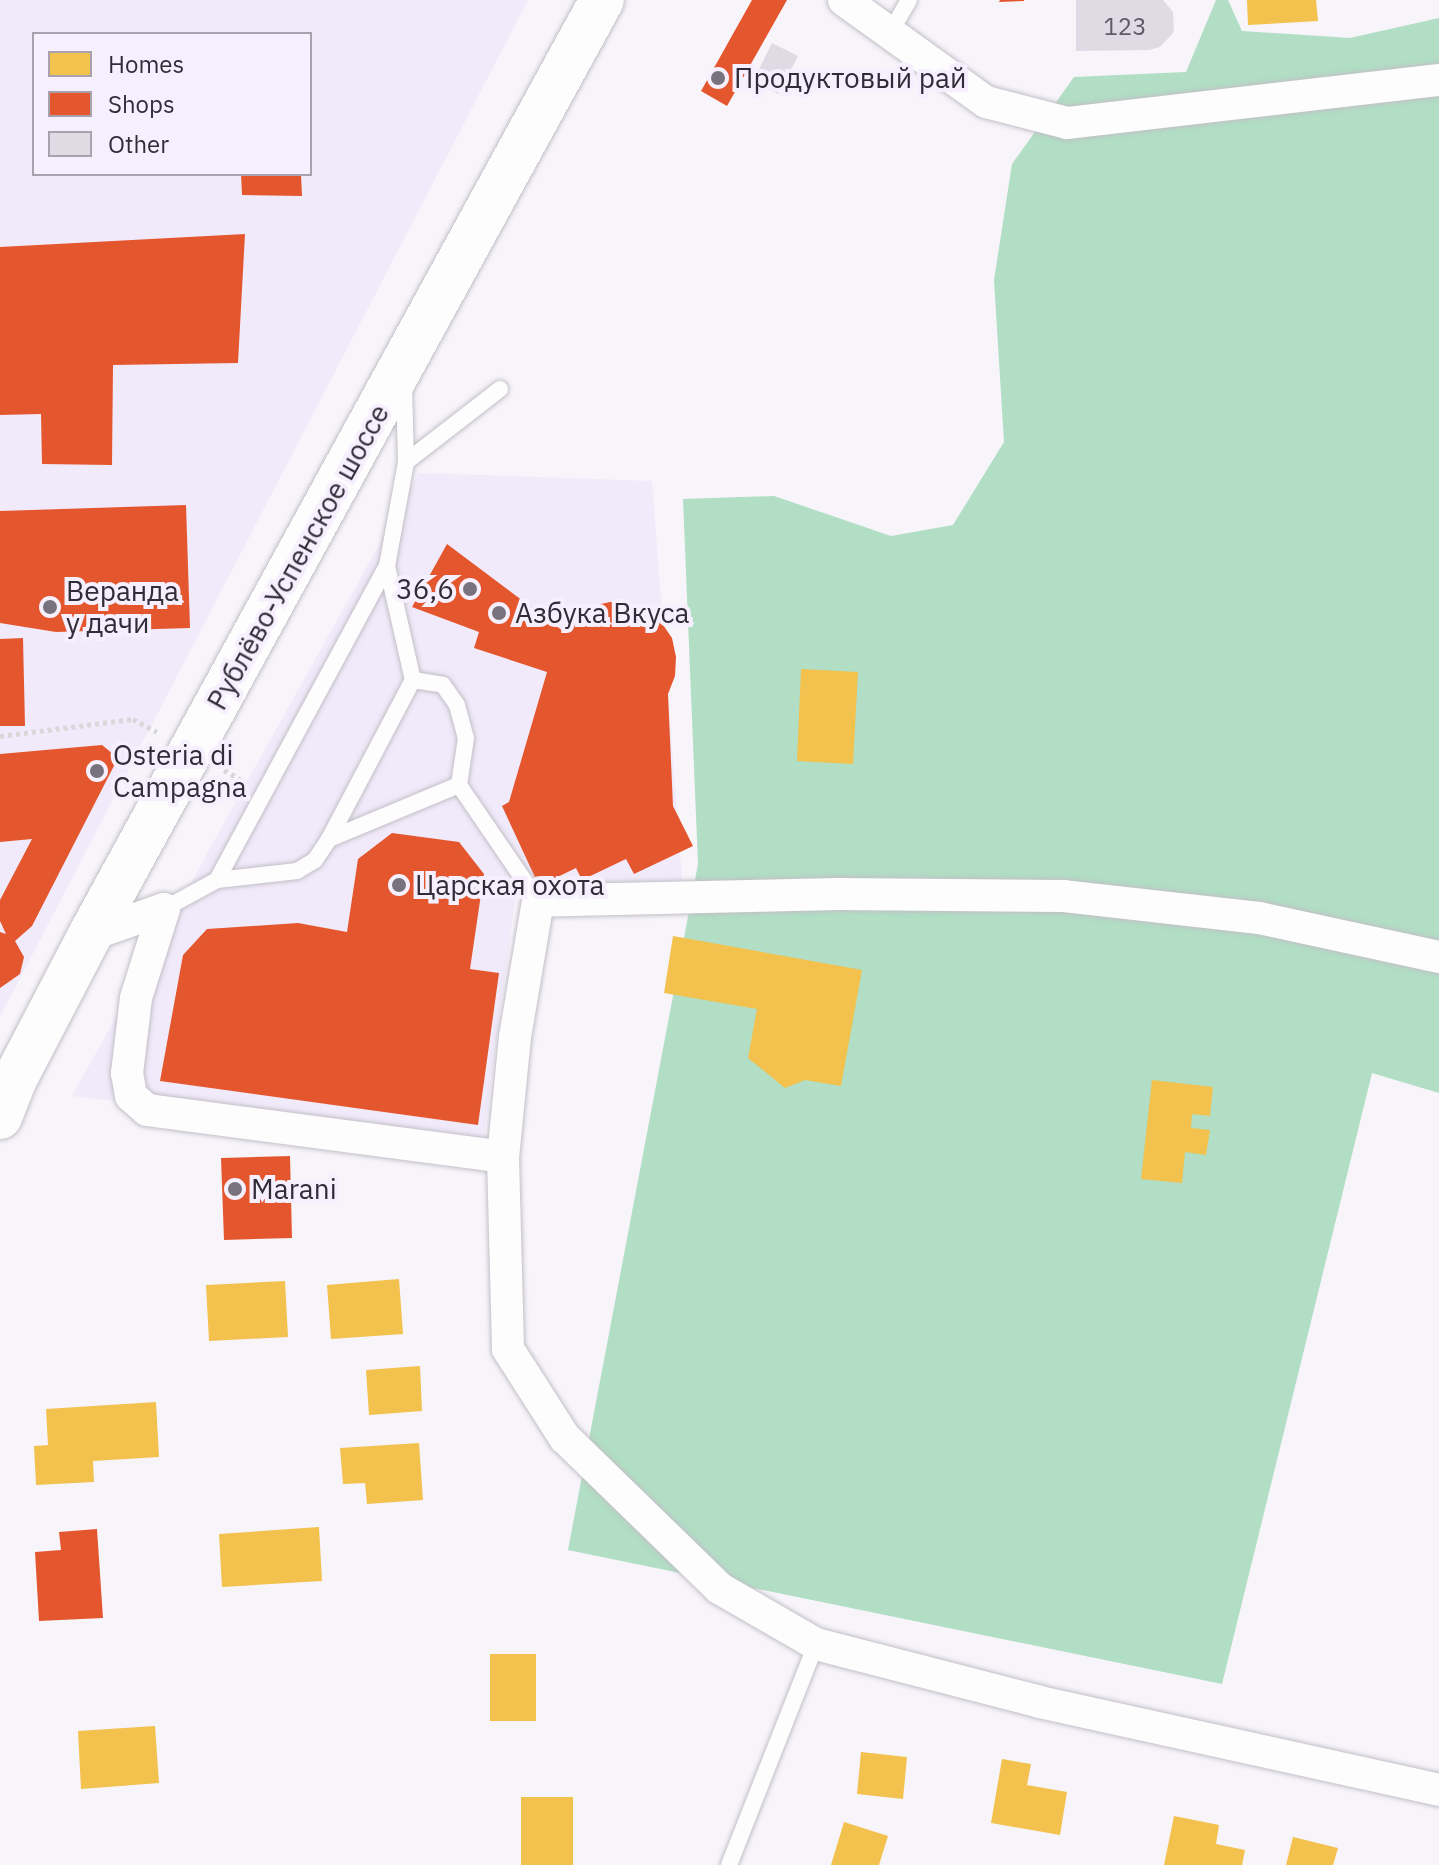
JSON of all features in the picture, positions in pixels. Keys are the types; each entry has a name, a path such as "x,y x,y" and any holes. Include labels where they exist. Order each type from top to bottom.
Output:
{"main road":[{"name":"Рублёво-Успенское шоссе","path":"0,1117 15,1079 90,935 602,0"}],"street":[{"path":"844,0 986,102 1067,123 1439,80"},
{"path":"1439,957 1259,918 1064,896 838,894 538,901 515,1037 503,1157 508,1349 565,1438 719,1588 816,1644 1040,1702 1439,1790"},
{"path":"90,935 164,909"},
{"path":"164,909 136,998 127,1073 131,1096 147,1110 503,1157"}],"lane":[{"path":"890,33 909,0"},
{"path":"217,880 387,566 406,462 403,365"},
{"path":"406,462 500,389"},
{"path":"164,909 217,880 297,871 315,860 329,839 413,680 387,566"},
{"path":"413,680 443,685 457,705 466,738 459,785 538,901"},
{"path":"329,839 459,785"},
{"path":"729,1865 816,1644"}],"path":[{"path":"0,736 133,719 157,732"},
{"path":"218,767 265,793"}],"shaded area":[{"path":"0,0 528,0 0,1017"},
{"path":"419,473 652,481 683,893 517,885 483,1144 72,1096"}],"green space":[{"path":"1216,0 1228,0 1242,31 1350,38 1439,18 1439,1093 1372,1073 1222,1684 568,1550 698,864 683,499 774,496 891,536 953,525 1004,442 994,280 1012,164 1074,77 1186,72"}],"building: Homes":[{"path":"1247,0 1316,0 1318,21 1248,25"},
{"path":"801,669 858,672 853,764 797,761"},
{"path":"673,936 862,970 841,1086 805,1080 785,1088 748,1058 757,1009 664,993"},
{"path":"1152,1080 1213,1087 1210,1116 1192,1114 1191,1128 1210,1130 1206,1155 1185,1152 1182,1183 1141,1179"},
{"path":"399,1279 403,1334 331,1339 327,1285"},
{"path":"285,1281 288,1337 209,1341 206,1285"},
{"path":"420,1366 422,1411 369,1415 366,1370"},
{"path":"156,1402 159,1457 93,1461 94,1482 36,1485 34,1446 48,1445 46,1409"},
{"path":"419,1443 423,1500 367,1504 365,1483 343,1484 340,1448"},
{"path":"319,1527 322,1581 222,1587 219,1534"},
{"path":"490,1654 536,1654 536,1721 490,1721"},
{"path":"155,1726 159,1783 81,1789 78,1731"},
{"path":"861,1752 907,1757 903,1799 857,1794"},
{"path":"1002,1759 1031,1764 1027,1785 1067,1792 1060,1835 991,1823"},
{"path":"521,1797 573,1797 573,1865 521,1865"},
{"path":"1174,1816 1219,1825 1216,1844 1245,1850 1242,1865 1164,1865"},
{"path":"844,1822 888,1836 879,1865 831,1865"},
{"path":"1293,1837 1338,1848 1333,1865 1286,1865"}],"building: Shops":[{"path":"752,0 787,0 727,106 701,91"},
{"path":"241,176 301,176 302,196 242,195"},
{"path":"245,234 238,363 113,365 112,465 42,464 41,414 0,415 0,247"},
{"path":"186,505 190,628 56,632 0,623 0,511"},
{"path":"447,544 563,631 592,606 610,602 629,603 647,610 661,622 672,638 676,657 675,676 668,694 673,806 693,846 634,874 626,859 582,880 576,868 539,886 502,806 509,802 547,672 474,648 479,632 412,607"},
{"path":"23,638 25,726 0,726 0,639"},
{"path":"102,745 118,758 32,926 15,941 24,957 20,974 0,988 0,932 6,934 0,921 0,900 32,839 0,842 0,754"},
{"path":"392,833 459,842 484,874 470,969 499,973 478,1125 160,1081 183,955 207,929 298,923 347,932 358,859"},
{"path":"290,1156 292,1238 224,1240 221,1158"},
{"path":"97,1529 103,1618 39,1621 35,1552 61,1550 59,1532"}],"building: Other":[{"path":"1076,0 1163,0 1173,12 1174,32 1160,47 1149,50 1076,51"},
{"path":"772,43 798,56 778,94 753,81"}],"place":[{"name":"Продуктовый рай","path":"718,78"},
{"name":"36,6","path":"470,589"},
{"name":"Веранда у дачи","path":"50,607"},
{"name":"Азбука Вкуса","path":"499,613"},
{"name":"Osteria di Campagna","path":"97,771"},
{"name":"Царская охота","path":"399,885"},
{"name":"Marani","path":"235,1189"}]}
